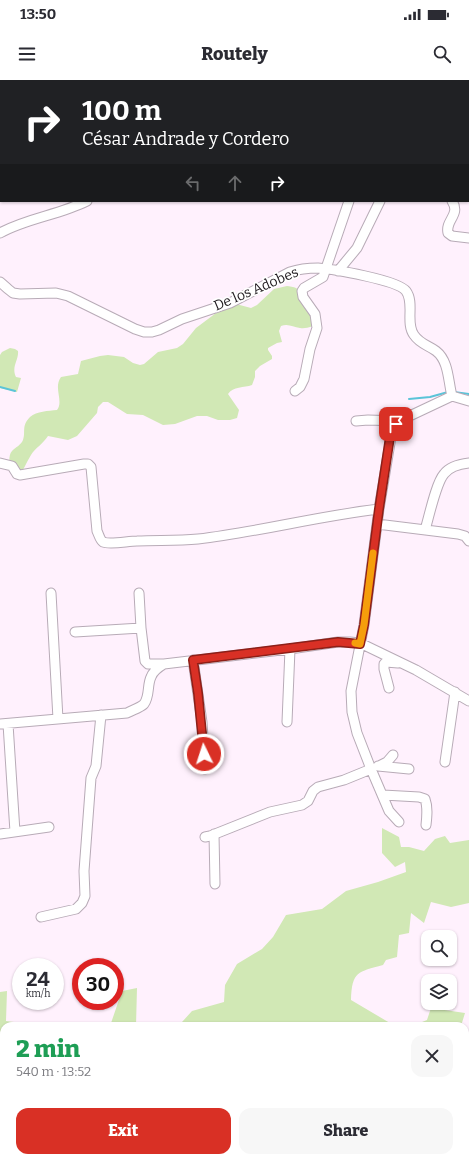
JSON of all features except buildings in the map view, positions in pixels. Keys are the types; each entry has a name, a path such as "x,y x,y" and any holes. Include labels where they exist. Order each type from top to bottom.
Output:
{"street":[{"path":"0,233 10,228 72,209 85,202"},
{"path":"295,391 300,387 304,379 310,349 317,328 315,314 303,298 302,291 304,288 322,277 349,202"},
{"path":"338,271 357,248 380,202"},
{"path":"453,202 456,207 448,227 448,233 452,236 469,238"},
{"name":"De los Adobes","path":"0,282 13,293 56,293 68,296 144,332 152,332 182,319 230,303 290,272 301,269 325,269 392,283 402,287 406,291 409,300 413,334 420,343 436,351 441,357 445,364 452,392"},
{"path":"399,822 389,811 382,795 373,766 357,734 352,712 351,691 364,625 390,437 399,421 452,392 469,401"},
{"path":"356,421 399,421"},
{"path":"0,463 12,466 17,474 20,475 88,464 91,467 97,531 100,539 104,542 110,543 199,539 353,512 379,509"},
{"path":"425,530 440,481 444,473 453,467 469,464"},
{"path":"377,524 458,534 465,536 469,541"},
{"path":"51,593 58,719"},
{"path":"139,593 145,661 148,664 164,664 338,642 360,644 416,670 469,701"},
{"path":"75,632 141,628"},
{"path":"287,722 290,649"},
{"path":"193,660 202,722 205,769"},
{"path":"389,688 384,664 386,662 402,663"},
{"path":"15,832 4,724 127,713 140,707 147,699 151,676 154,671 164,664"},
{"path":"445,762 455,692"},
{"path":"41,917 76,909 82,903 85,896 84,871 91,778 96,766 101,716"},
{"path":"205,837 270,812 302,805 308,801 313,791 318,787 344,780 373,766 387,762 393,755"},
{"path":"373,766 409,769"},
{"path":"382,795 419,797 425,799 428,814 426,825"},
{"path":"0,834 49,827"},
{"path":"214,834 215,884"}],"green space":[{"path":"287,286 296,288 307,298 318,314 320,323 305,328 288,325 281,326 279,331 282,342 268,348 272,359 260,366 255,371 255,377 252,385 236,388 228,394 239,410 237,418 230,420 218,420 207,416 197,416 175,424 163,425 143,415 127,414 108,402 103,402 98,407 97,413 77,436 68,440 48,436 33,453 18,478 13,478 9,460 10,453 20,445 23,440 27,420 36,414 57,410 59,406 59,381 61,377 78,374 81,361 108,355 124,357 133,363 140,365 144,364 158,352 177,348 183,344 196,328 216,313 236,304 251,308 257,305 274,289"},
{"path":"10,348 18,351 14,370 16,377 21,378 17,392 0,388 0,355 2,352"},
{"path":"382,828 399,837 401,847 409,847 424,851 435,839 445,836 450,843 469,840 469,903 451,907 431,902 424,923 411,913 409,933 399,935 397,957 386,960 383,965 368,969 358,974 355,978 351,1000 388,1022 182,1022 192,1011 224,1002 225,985 237,964 262,949 273,937 286,915 322,909 346,891 406,872 405,862 395,867 382,853"},
{"path":"137,988 136,1022 111,1022 115,1010 124,1010 124,991"},
{"path":"7,991 6,1021 14,1022 0,1022 0,992"},
{"path":"430,1010 445,1010 465,1013 462,1022 422,1022 427,1020"}],"waterway":[{"path":"0,387 15,391"},
{"path":"409,399 430,397 448,392"},
{"path":"454,392 469,394"}],"slow traffic":[{"path":"355,643 360,644 364,625 373,553"}],"route":[{"path":"204,754 202,722 193,660 338,642 360,644 364,625 390,437 396,424"}]}
